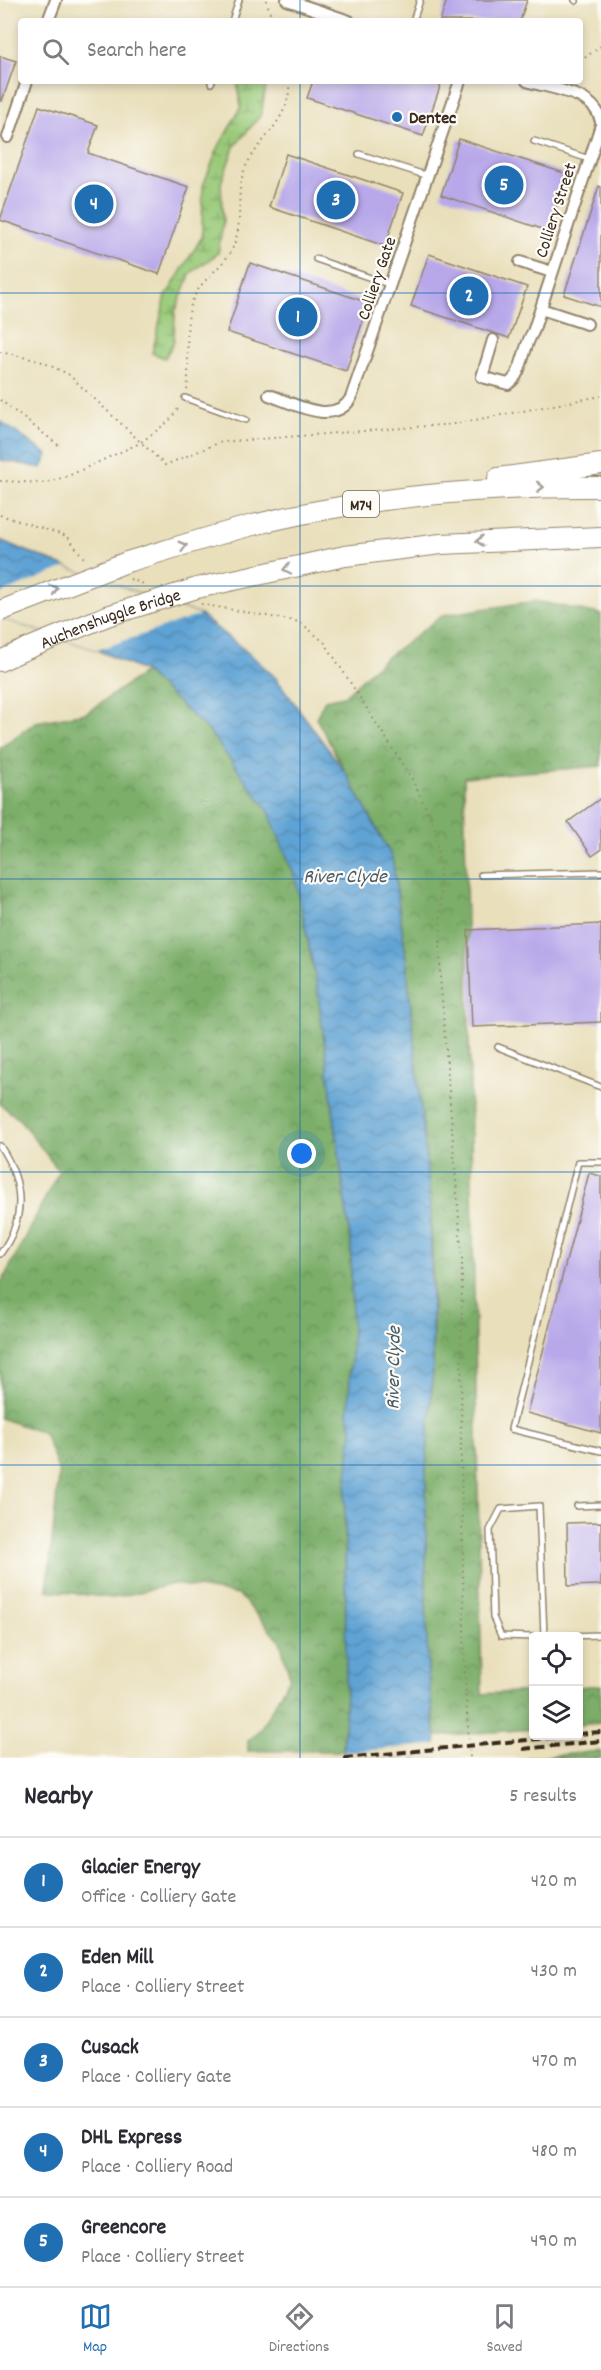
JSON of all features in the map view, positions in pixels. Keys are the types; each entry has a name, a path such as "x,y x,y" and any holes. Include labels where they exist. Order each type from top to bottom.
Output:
{"highway":[{"name":"M74","path":"0,611 251,526 526,472 601,464"},
{"name":"M74","path":"389,499 517,486 601,487"},
{"path":"508,539 601,537"},
{"path":"508,539 601,550"},
{"name":"Auchenshuggle Bridge","path":"0,661 107,616 345,556 508,539"}],"street":[{"path":"49,18 56,0"},
{"path":"288,0 340,18"},
{"path":"4,136 26,84"},
{"name":"Colliery Gate","path":"269,395 329,413 347,405 391,285 459,84"},
{"name":"Colliery Street","path":"493,340 482,377 508,384 515,379 541,309 590,160 601,119 594,106 585,99 537,84"},
{"name":"Colliery Street","path":"520,262 552,272"},
{"path":"541,309 587,324"}],"lane":[{"path":"233,18 239,0"},
{"path":"413,18 420,0"},
{"path":"534,141 590,160"},
{"path":"358,154 429,176"},
{"path":"316,259 391,285"},
{"path":"185,398 246,420"},
{"path":"481,875 601,872"},
{"path":"498,1047 601,1088"},
{"path":"0,1146 14,1166 21,1202 11,1240 0,1254"},
{"path":"601,1162 578,1162 512,1429 601,1451"},
{"path":"577,1506 601,1505"},
{"path":"529,1637 501,1636 493,1617 490,1530 501,1509 538,1506 544,1632"},
{"path":"583,1636 601,1635"}],"path":[{"path":"266,0 272,18"},
{"path":"583,59 601,46"},
{"path":"0,481 45,483 68,476 140,443 169,421 185,398 190,369 188,323 194,298 208,277 229,254 238,235 239,185 247,165 282,117 290,91 289,84"},
{"path":"0,352 40,361 68,375 165,465 221,442 454,424 601,396"},
{"path":"0,400 61,447"},
{"path":"0,515 67,536 88,563"},
{"path":"123,569 152,587"},
{"path":"196,595 233,610 300,622 325,643 412,779 435,827 441,884 441,997 462,1258 465,1680 470,1758"}],"green space":[{"path":"237,84 266,84 261,115 234,147 221,183 223,223 218,253 191,273 175,312 174,341 165,358 152,353 166,296 202,237 203,186 218,148 241,107"},
{"path":"535,601 601,614 601,766 464,777 482,1694 529,1691 529,1729 436,1736 428,1675 426,1604 426,1468 433,1370 433,1268 430,1199 405,949 392,857 316,718 325,700 344,696 379,663 443,615"},
{"path":"145,672 208,730 269,810 296,880 317,986 351,1245 352,1336 348,1416 353,1429 345,1498 346,1692 343,1751 248,1751 248,1740 259,1731 290,1677 280,1641 239,1595 174,1584 113,1598 47,1590 59,1472 44,1433 0,1418 0,1286 59,1171 20,1120 0,1104 0,748 36,722 86,713"},
{"path":"601,1685 601,1723 583,1725 583,1687"},
{"path":"601,1751 601,1758 527,1758"}],"water":[{"path":"0,421 48,455 42,468 0,460"},
{"name":"River Clyde","path":"0,540 66,567 200,615 252,656 275,677 346,773 392,857 405,949 430,1199 433,1370 426,1468 426,1604 428,1675 438,1758 345,1758 343,1751 346,1692 345,1498 352,1429 348,1416 352,1336 351,1245 317,986 296,880 268,810 208,730 145,672 97,650 0,618"}],"pier":[{"path":"66,567 200,615 97,650 0,618 0,594"},
{"path":"440,1744 441,1758 342,1758 340,1753"}],"building":[{"path":"447,0 527,0 521,18 441,18"},
{"path":"0,56 16,61 2,101 0,101"},
{"name":"Dentec","path":"312,84 441,84 423,136 307,98"},
{"path":"39,106 98,125 88,153 189,187 159,274 0,220"},
{"path":"459,139 567,174 548,231 441,195"},
{"path":"286,154 403,193 385,246 269,207"},
{"path":"599,186 601,187 601,307 564,295"},
{"path":"429,254 527,287 509,338 411,306"},
{"path":"250,263 369,303 346,371 227,332"},
{"path":"601,798 601,850 592,856 568,822"},
{"path":"601,924 601,1022 472,1027 468,930"},
{"path":"589,1173 601,1176 601,1433 527,1413"},
{"path":"601,1522 601,1585 568,1586 567,1523"}],"railway":[{"path":"583,1734 601,1732"},
{"path":"344,1758 529,1740"},
{"path":"523,1749 601,1741"}],"place":[{"name":"Dentec","path":"397,117"},
{"name":"Greencore","path":"504,185"},
{"name":"Cusack","path":"336,200"},
{"name":"DHL Express","path":"94,204"},
{"name":"Eden Mill","path":"469,296"},
{"name":"Glacier Energy","path":"298,317"}]}
